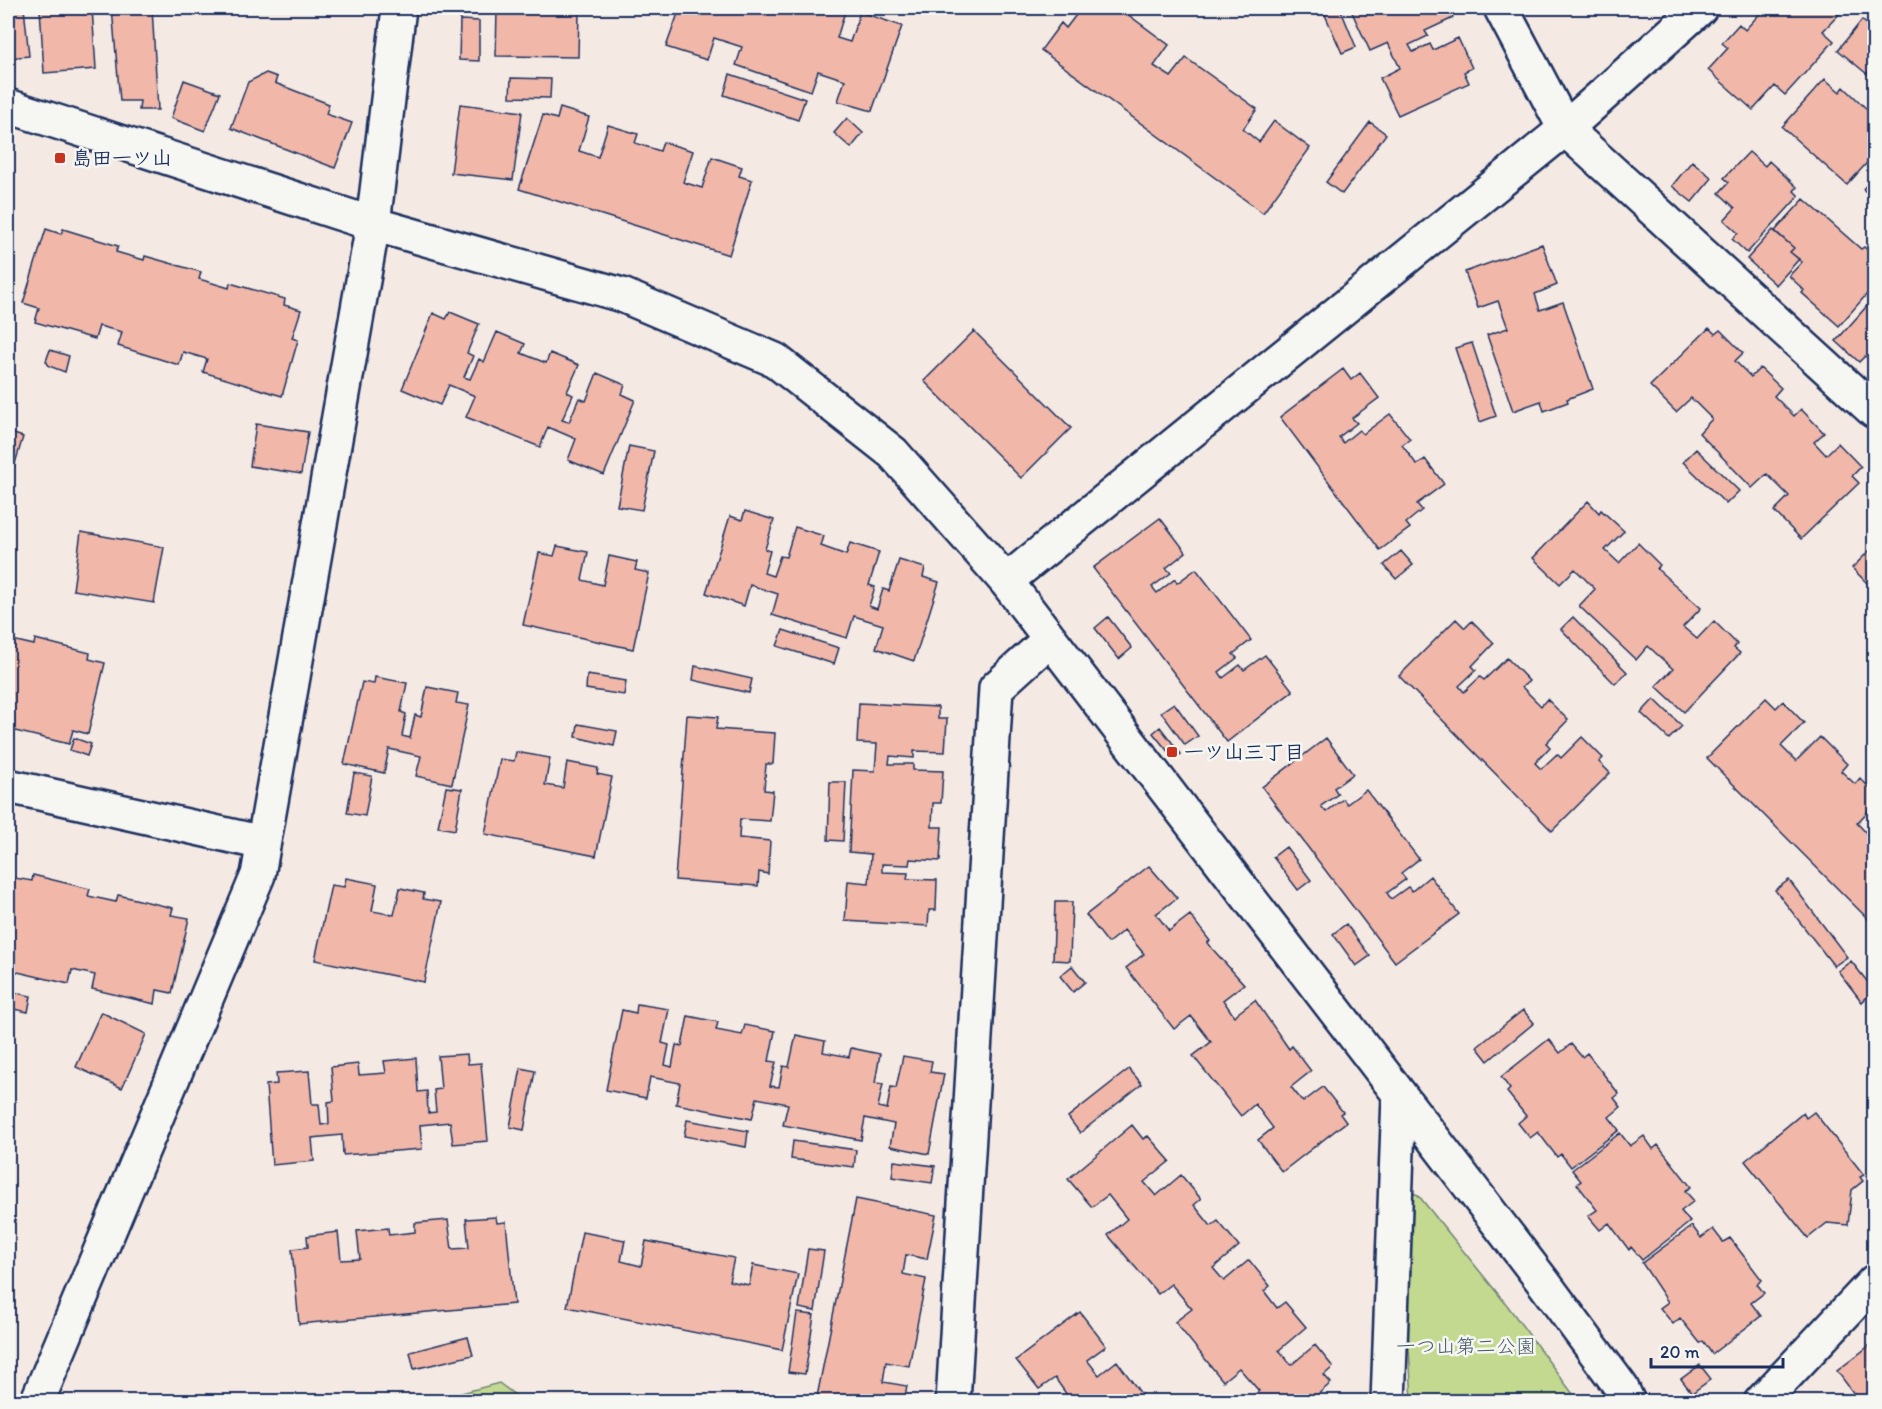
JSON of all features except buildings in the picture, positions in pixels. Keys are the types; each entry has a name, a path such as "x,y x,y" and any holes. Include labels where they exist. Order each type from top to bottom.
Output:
{"street":[{"path":"37,1401 258,874 374,224 399,8"},
{"path":"1501,8 1565,129 1875,411"},
{"path":"1006,581 1565,129 1700,8"},
{"path":"8,106 374,224 622,295 775,360 893,453 1006,581 1544,1283 1621,1387 1628,1401"},
{"path":"953,1401 996,688 1050,639"},
{"path":"8,786 263,843"},
{"path":"1388,1401 1399,1095"},
{"path":"1761,1401 1875,1282"}],"green space":[{"name":"一つ山第二公園","path":"1400,1188 1418,1195 1507,1305 1578,1401 1412,1401"},
{"path":"499,1383 523,1401 431,1401"}],"place":[{"name":"島田一ツ山","path":"60,158"},
{"name":"一ツ山三丁目","path":"1172,752"}]}
